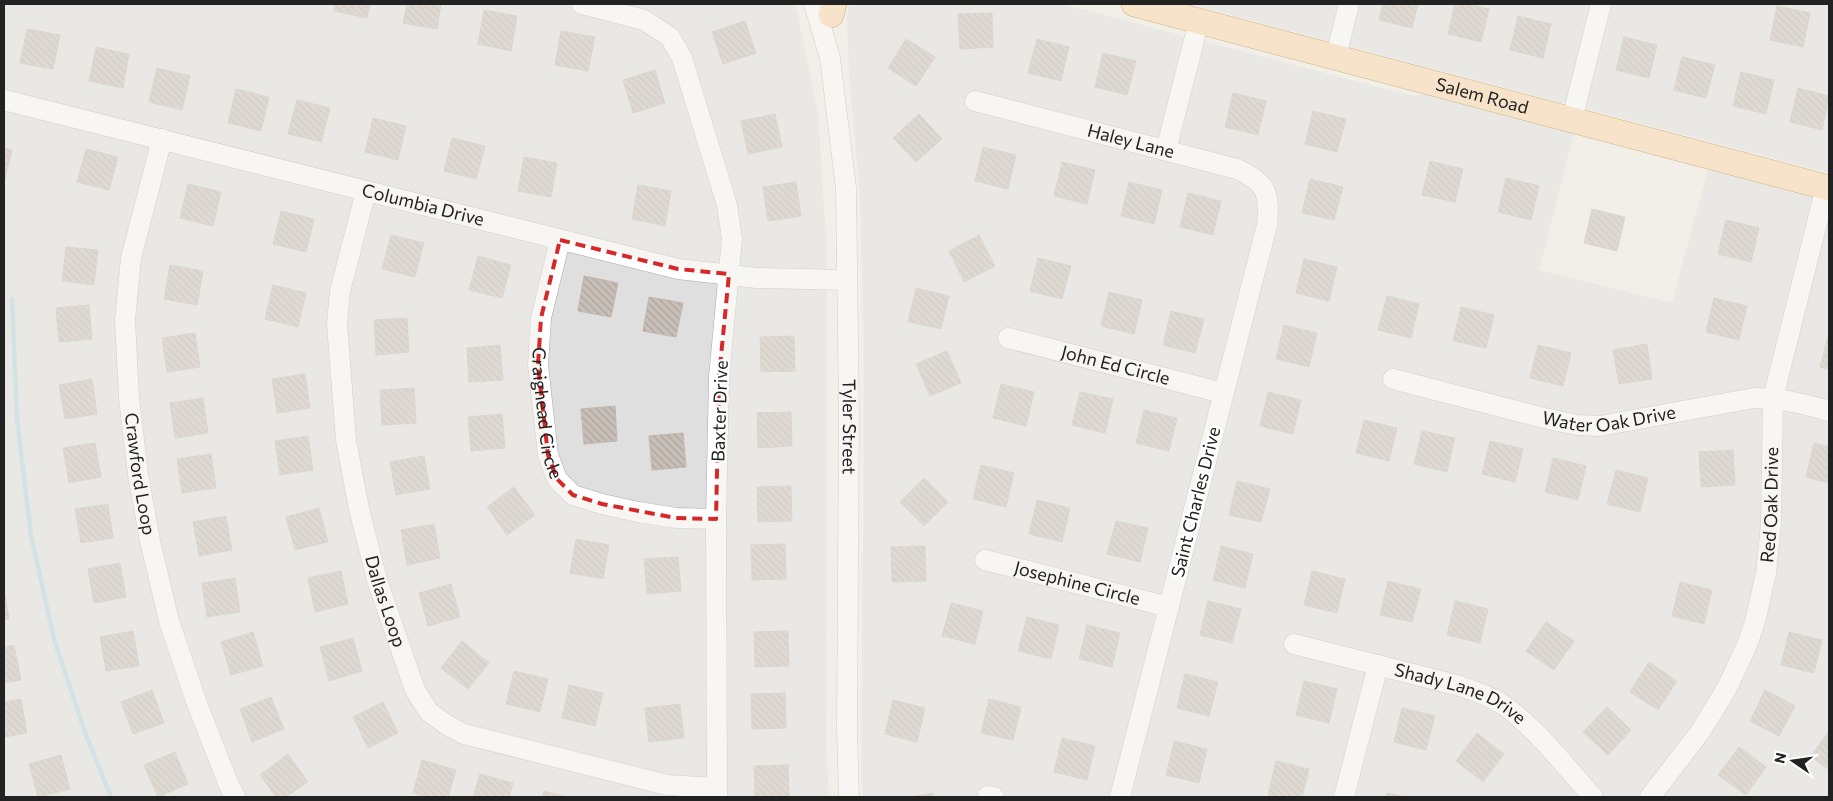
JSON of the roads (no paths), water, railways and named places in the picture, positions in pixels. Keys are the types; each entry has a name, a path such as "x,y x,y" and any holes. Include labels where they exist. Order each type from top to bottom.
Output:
{"main road":[{"name":"Salem Road","path":"1134,4 1828,187"}],"street":[{"name":"Baxter Drive","path":"582,4 644,20 670,37 682,58 727,205 732,239 719,377 716,519 716,793"},
{"path":"1336,56 1349,4"},
{"path":"1572,119 1601,4"},
{"name":"Tyler Street","path":"827,6 830,58 846,188 849,434 847,729 849,797"},
{"path":"1166,150 1199,21"},
{"name":"Columbia Drive","path":"4,100 678,269 757,278 848,280"},
{"name":"Haley Lane","path":"975,101 1237,169 1260,183 1266,192 1269,205"},
{"name":"Crawford Loop","path":"162,139 130,258 125,320 130,407 138,474 150,541 169,621 196,701 228,784 236,797"},
{"name":"Red Oak Drive","path":"1650,797 1700,732 1728,688 1755,622 1766,573 1771,524 1773,398 1828,187"},
{"name":"Dallas Loop","path":"366,191 340,291 337,324 345,430 359,509 377,580 415,690 429,712 464,734 667,785 716,793"},
{"name":"Saint Charles Drive","path":"1120,797 1267,225 1269,205"},
{"name":"Craighead Circle","path":"560,240 541,318 538,365 548,455 557,479 574,495 602,504 676,518 716,519"},
{"name":"John Ed Circle","path":"1008,338 1223,393"},
{"name":"Water Oak Drive","path":"1393,379 1577,425 1600,426 1754,398 1790,400 1829,411"},
{"name":"Josephine Circle","path":"985,560 1169,607"},
{"name":"Shady Lane Drive","path":"1294,644 1479,692 1498,702 1524,722 1593,797"},
{"path":"1344,797 1378,665"}],"waterway":[{"path":"12,299 17,419 31,535 54,639 86,735 111,797"}]}
